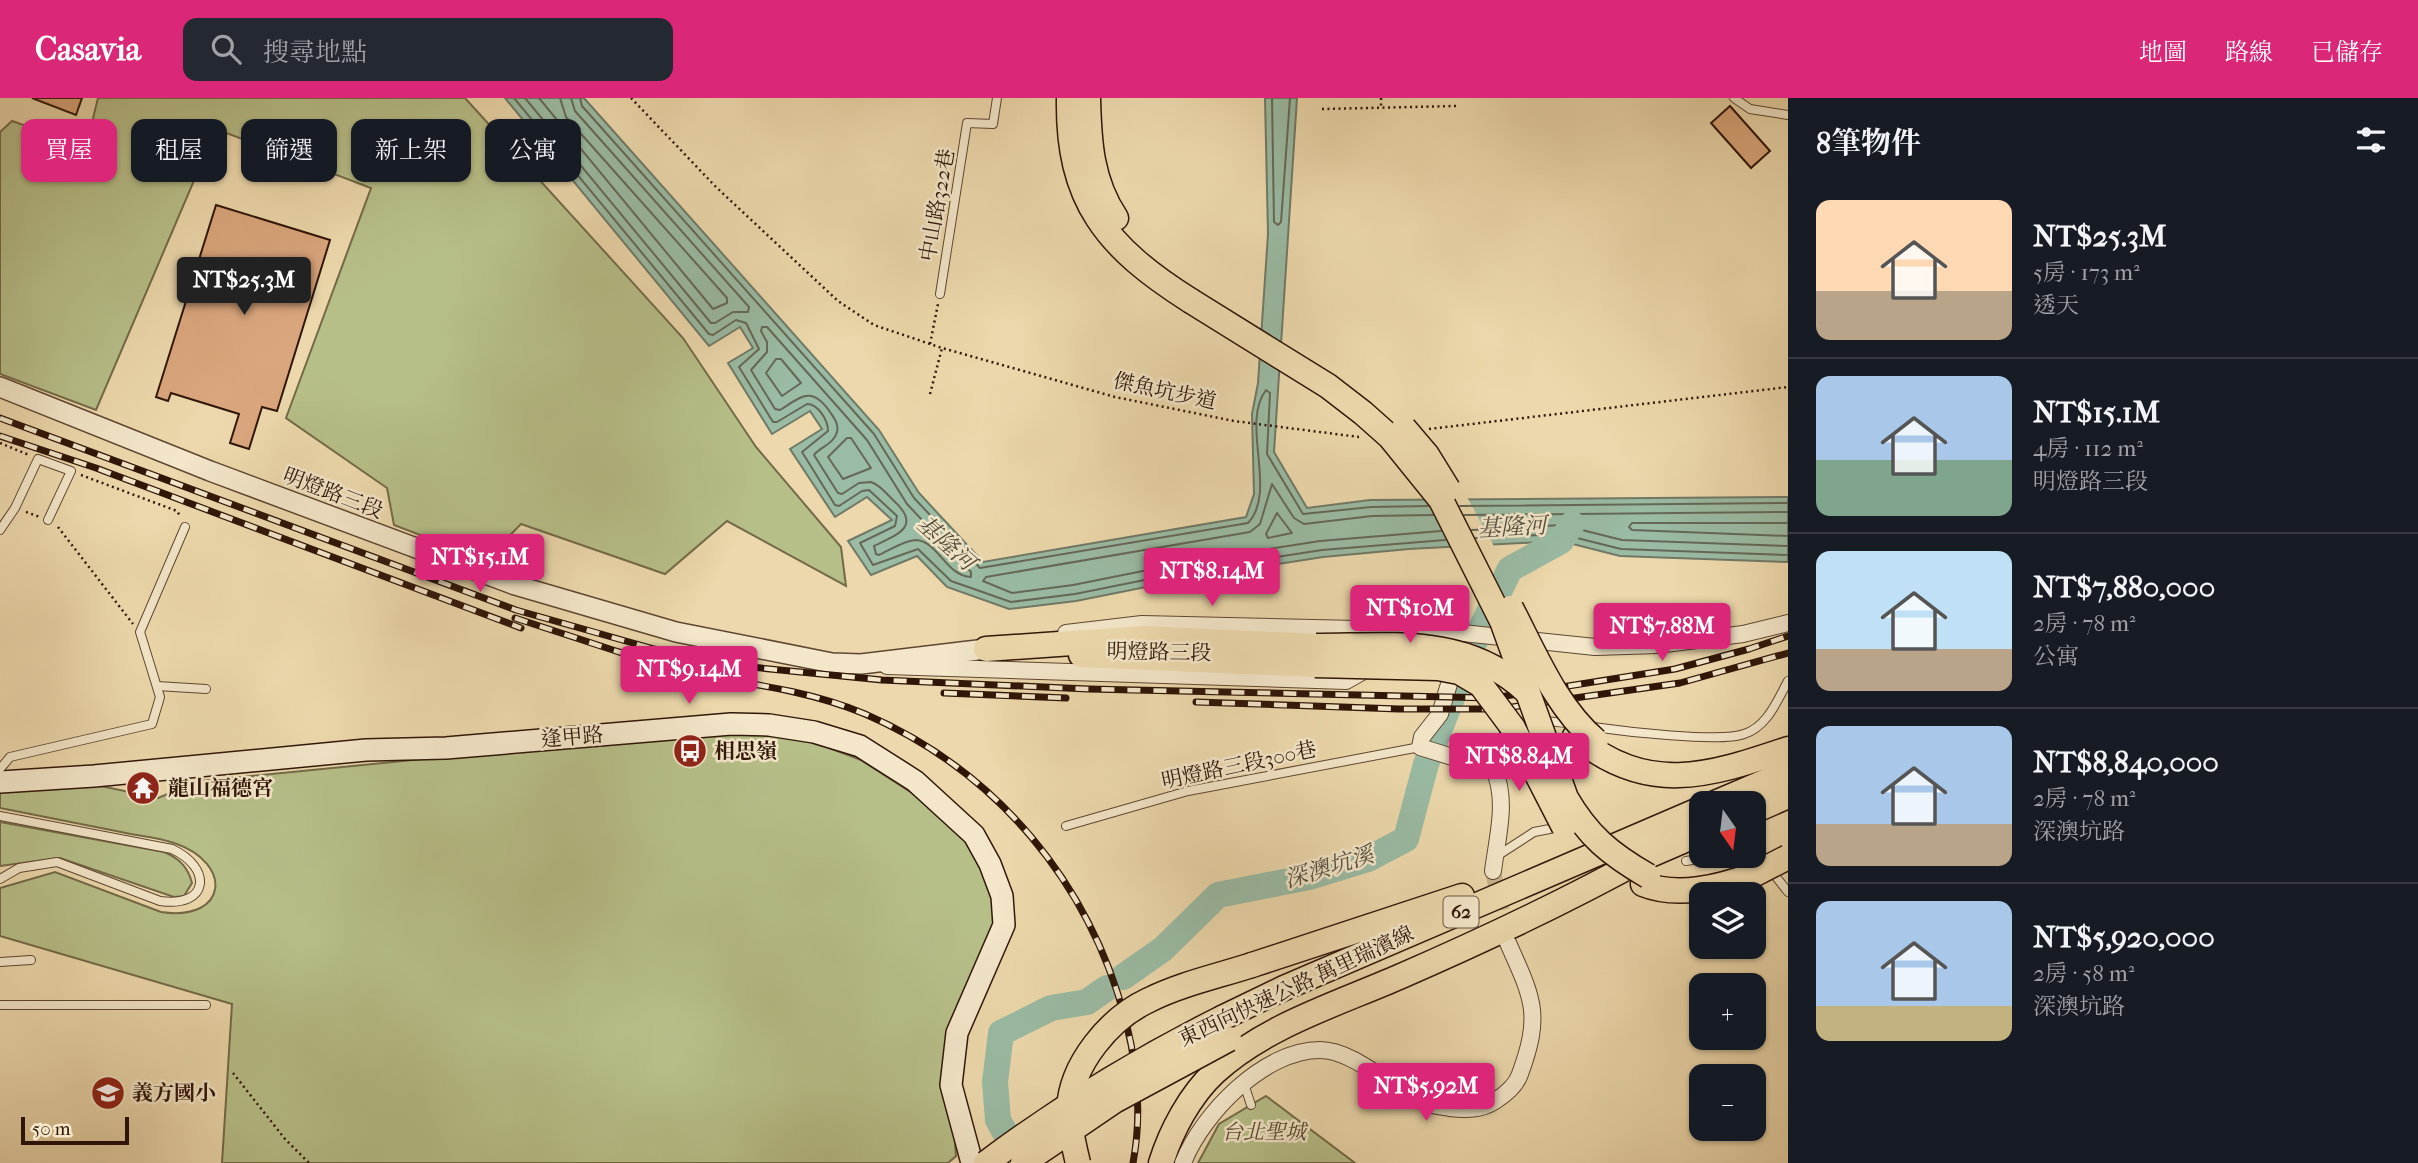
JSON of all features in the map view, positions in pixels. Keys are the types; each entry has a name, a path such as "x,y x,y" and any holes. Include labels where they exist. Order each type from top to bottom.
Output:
{"highway":[{"path":"1069,98 1072,152 1078,181 1104,229 1123,252 1152,275 1197,295 1335,374 1387,412 1408,432 1445,484 1549,682 1586,738"},
{"path":"1088,98 1089,139 1095,172 1106,203 1123,228 1197,295 1363,412 1406,456 1441,500 1502,621 1566,798 1594,838 1615,857 1646,872 1686,885 1745,878 1788,857"},
{"path":"986,649 1150,660 1315,655 1408,646 1465,653 1491,664 1514,680 1586,738 1626,758 1648,765 1685,771 1720,769 1788,749"},
{"path":"1315,655 1438,668 1459,673 1481,685 1513,728 1566,829 1584,850 1607,868 1646,872"},
{"path":"1745,791 1788,772"},
{"path":"1766,806 1788,796"},
{"name":"東西向快速公路 萬里瑞濱線","path":"986,1163 1059,1110 1112,1076 1228,1038 1284,988 1689,814"},
{"name":"東西向快速公路 萬里瑞濱線","path":"1023,1163 1114,1101 1228,1038 1297,1004 1646,872 1689,842"},
{"path":"1078,1163 1069,1108 1082,1066 1109,1028 1126,1013 1148,1000 1619,844"},
{"path":"1160,1163 1187,1107 1228,1038"}],"main road":[{"name":"逢甲路","path":"0,782 94,776 366,750 446,748 732,724 769,725 814,732 860,746 915,781 974,835 990,864 1002,896 1004,925 957,1033 951,1084 972,1163"}],"street":[{"name":"明燈路三段","path":"0,387 210,471 514,586 676,632 832,663 941,670 1346,681 1444,631"},
{"name":"明燈路三段","path":"861,664 986,649 1078,631 1142,624 1465,632 1595,647 1657,645 1743,634 1788,623"},
{"path":"1378,630 1392,645 1392,651 1381,661"},
{"path":"1465,632 1440,714 1422,737 1420,747 1494,770 1501,784 1494,864"},
{"path":"1183,1163 1189,1147 1226,1097 1270,1065 1307,1051 1324,1050 1341,1054 1430,1105 1467,1110 1487,1106 1504,1095 1518,1081 1531,1046 1535,1017 1531,993 1508,943"}],"lane":[{"name":"中山路322巷","path":"940,293 967,123 993,124 997,98"},
{"path":"1734,98 1750,109 1788,115"},
{"path":"0,530 15,508 38,459 71,471 48,520"},
{"path":"0,769 10,757 152,724 160,697 140,632 185,527"},
{"path":"1494,770 1505,730 1520,721 1539,720 1704,736 1744,734 1769,716 1788,681"},
{"path":"157,685 206,689"},
{"name":"明燈路三段300巷","path":"1066,825 1188,791 1420,747"},
{"path":"0,816 172,849 194,864 200,873 201,884 198,892 189,900 177,903 160,901 57,862 19,868 0,879"},
{"path":"1494,864 1534,832 1597,819"},
{"path":"1766,864 1788,892"},
{"path":"0,962 31,960"},
{"path":"0,1005 206,1005"},
{"path":"1244,1084 1251,1105"}],"path":[{"name":"傑魚坑步道","path":"631,98 716,187 838,301 874,325 942,348 1115,397 1234,421 1356,438 1369,436"},
{"path":"1381,98 1381,107"},
{"path":"1322,109 1456,106"},
{"name":"中山路322巷","path":"930,344 940,293"},
{"path":"930,394 942,348"},
{"path":"1423,430 1788,387"},
{"path":"0,443 38,459"},
{"path":"71,471 177,511 185,527"},
{"path":"15,508 48,520 60,528 140,632"},
{"path":"233,1073 285,1139 309,1163"}],"green space":[{"path":"98,98 465,98 485,120 485,182 541,182 683,338 756,447 841,547 846,586 727,521 665,574 521,524 486,560 394,525 387,488 286,418 371,188 355,182 471,182 471,119 351,119 351,180 337,175 337,119 241,119 241,139 227,133 227,119 131,119 131,182 193,182 96,410 0,374 0,132 12,121 21,124 21,182 117,182 117,119 93,119"},
{"path":"769,725 861,760 969,830 1006,898 949,1065 956,1156 948,1163 222,1163 232,1004 0,936 0,888 55,872 161,912 183,913 200,908 210,900 215,889 214,876 207,864 193,852 174,843 0,808 0,790 91,784 158,798 200,781"},
{"path":"0,822 164,852 182,864 192,883 184,896 174,897 60,858 0,866"},
{"name":"台北聖城","path":"1266,1096 1355,1163 1198,1163 1219,1124"}],"water":[{"name":"基隆河","path":"505,98 584,98 879,430 919,493 983,562 1246,517 1254,494 1252,414 1258,383 1268,234 1265,98 1297,98 1274,452 1307,508 1370,500 1788,497 1788,562 1620,556 1561,541 1409,549 1323,557 1201,576 1076,601 1009,609 947,587 917,556 871,575 848,541 892,520 867,497 835,517 790,449 822,429 810,411 772,434 728,363 753,348 740,327 709,346 574,182 581,182 581,119 522,119"}],"pier":[{"path":"1466,495 1495,548 1454,550 1424,496"}],"building":[{"path":"32,98 82,98 76,115"},
{"path":"1730,106 1770,151 1751,168 1711,123"},
{"path":"216,205 330,240 277,411 262,407 249,449 230,443 239,414 171,393 168,401 156,397"}],"waterway":[{"name":"深澳坑溪","path":"1123,977 1163,949 1218,895 1309,877 1368,859 1406,839 1426,764 1473,645 1510,569 1561,541 1572,524"},
{"name":"深澳坑溪","path":"1022,1163 998,1120 995,1082 1001,1033 1051,1008 1087,1002 1107,988"}],"tunnel":[{"path":"1493,871 1507,938"}],"railway":[{"path":"0,418 516,610 654,649 730,665 882,680 1088,689 1493,698 1675,669 1788,636"},
{"path":"0,436 96,468 521,628"},
{"path":"515,618 619,652 693,667"},
{"path":"1196,702 1399,709 1498,709 1680,683 1788,653"},
{"path":"679,672 820,698 865,714 913,738 956,767 996,800 1032,837 1062,878 1089,923 1110,971 1126,1022 1137,1092 1133,1163"},
{"path":"944,693 1066,698"}],"place":[{"name":"相思嶺","path":"690,751"},
{"name":"龍山福德宮","path":"143,788"},
{"name":"義方國小","path":"108,1093"}]}
